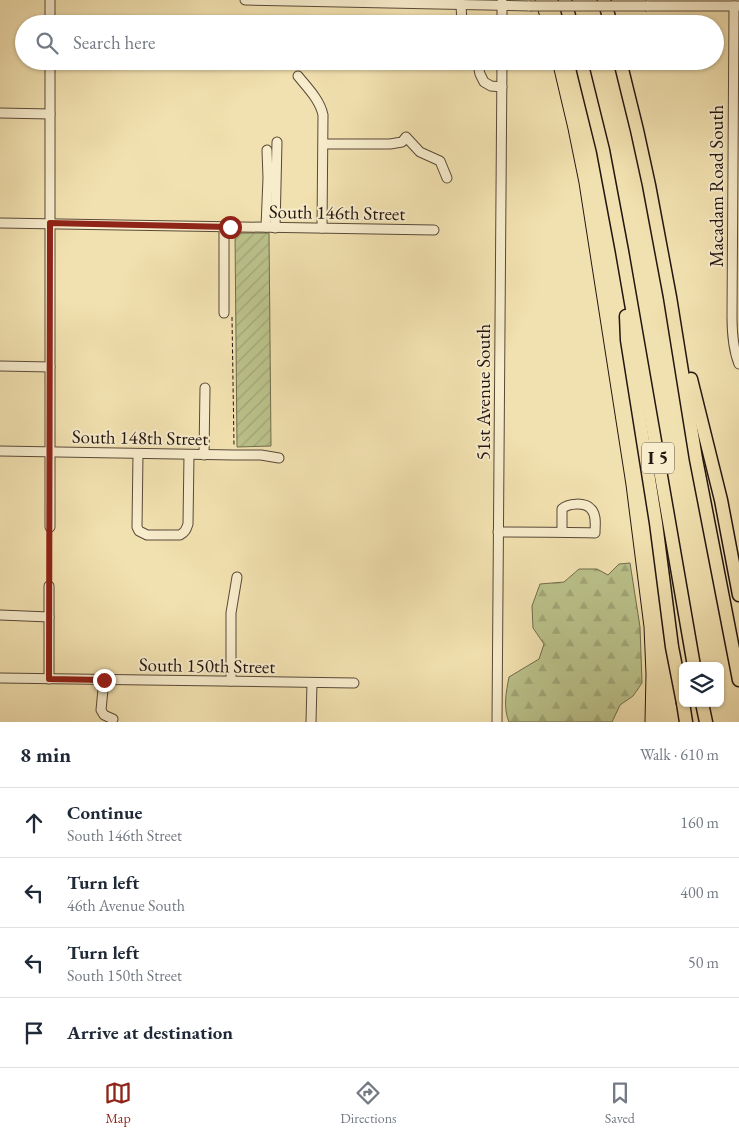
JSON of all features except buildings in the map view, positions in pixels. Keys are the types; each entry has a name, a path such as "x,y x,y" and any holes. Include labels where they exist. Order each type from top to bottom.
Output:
{"highway":[{"path":"565,0 569,15"},
{"path":"604,0 608,15"},
{"name":"I 5","path":"583,70 604,150 693,662"},
{"name":"I 5","path":"622,70 649,186 670,297 696,459 739,680"},
{"path":"622,251 628,340 655,515 672,647 679,684"},
{"path":"670,297 721,500 739,595"},
{"path":"683,707 687,722"},
{"path":"703,707 706,722"}],"street":[{"path":"50,0 50,15"},
{"path":"245,0 502,3 530,6 646,6 696,3 736,6"},
{"path":"462,4 462,15"},
{"name":"Macadam Road South","path":"736,6 732,336 735,356 739,364"},
{"path":"50,70 50,527"},
{"path":"479,70 484,82 491,86 502,87"},
{"name":"51st Avenue South","path":"497,722 502,70"},
{"path":"298,76 322,109 323,115 322,228"},
{"path":"0,113 50,114"},
{"path":"324,144 390,144 402,142 406,137 420,152 440,161 447,178"},
{"path":"270,227 277,142"},
{"path":"267,150 270,227"},
{"name":"South 146th Street","path":"0,223 434,230"},
{"path":"224,227 228,314"},
{"path":"0,366 50,367"},
{"path":"204,454 205,388"},
{"name":"South 148th Street","path":"0,451 261,455 279,458"},
{"path":"138,454 137,526 139,531 147,535 180,535 187,528 189,454"},
{"path":"498,532 562,532 595,532 596,521 593,510 587,506 573,504 565,506 562,509 562,532"},
{"path":"231,681 231,613 237,577"},
{"path":"49,586 49,679"},
{"path":"0,615 49,617"},
{"name":"South 150th Street","path":"0,678 354,683"},
{"path":"104,680 101,710 104,715 113,719"},
{"path":"311,722 312,683"}],"path":[{"path":"228,314 234,455"},
{"path":"49,586 50,527"}],"green space":[{"path":"235,233 269,233 271,446 237,447"},
{"path":"630,563 640,627 642,683 633,696 620,705 612,722 509,722 506,694 509,677 539,659 544,644 533,628 532,606 540,584 564,582 579,569 597,569 608,575 619,564"}],"tram line":[{"path":"535,0 539,15"},
{"path":"554,70 579,183 626,485 644,627 646,674 645,722"}],"route":[{"path":"104,680 49,679 50,223 230,227"}]}
